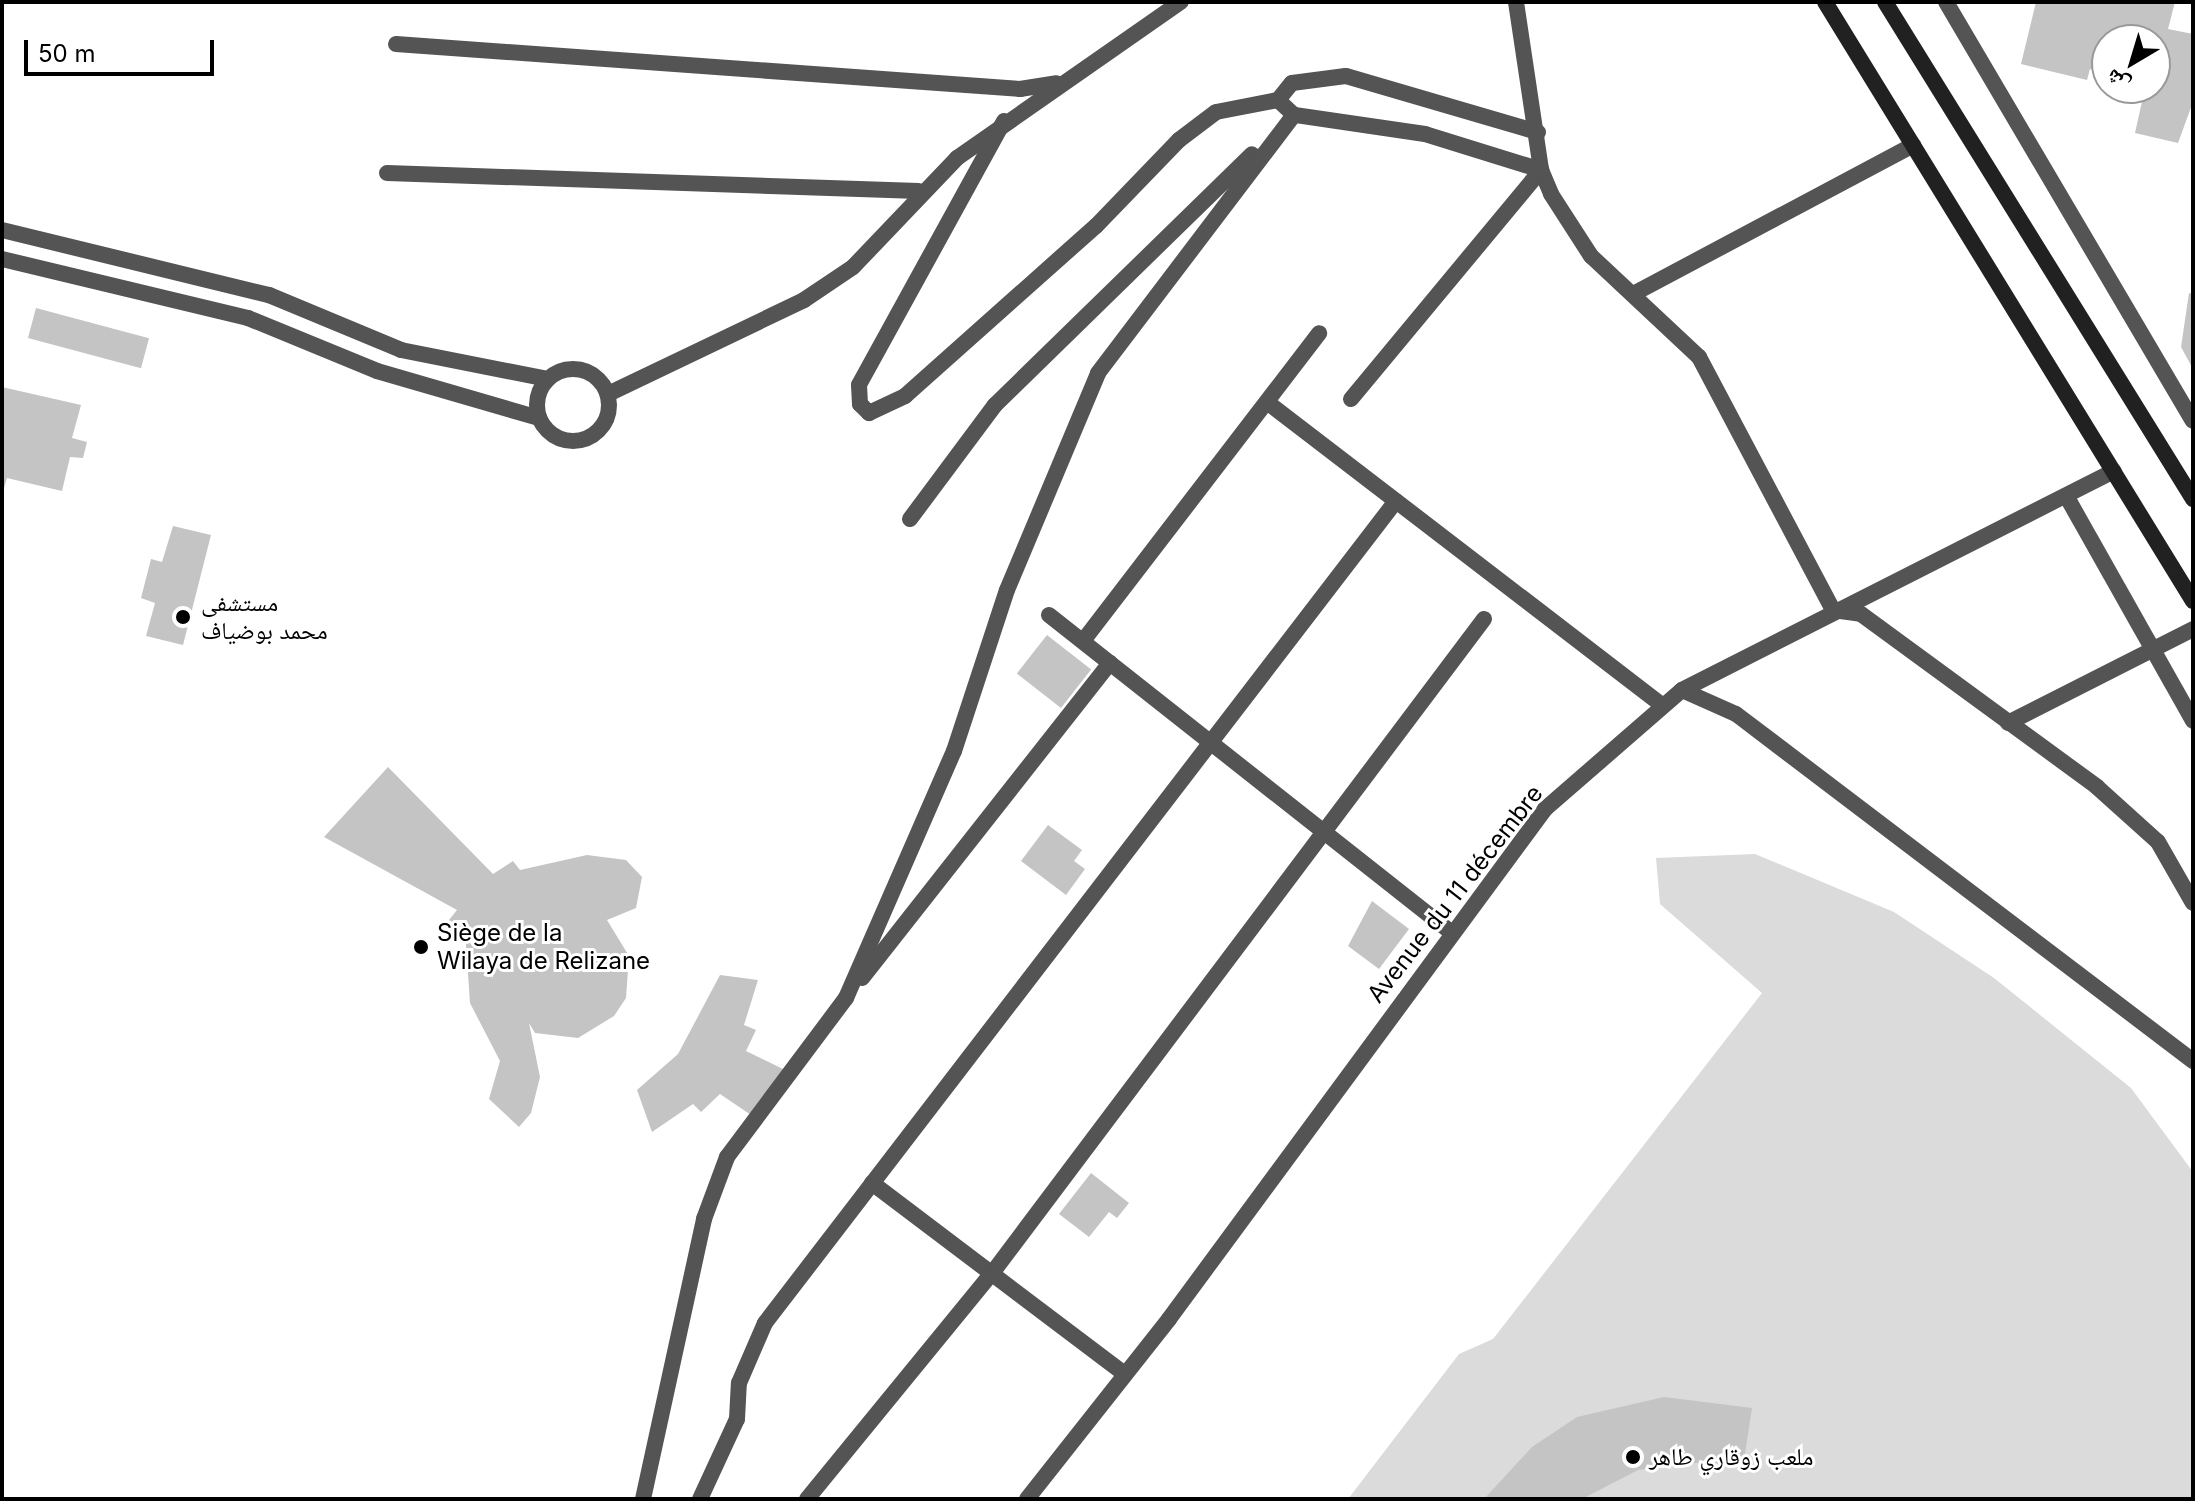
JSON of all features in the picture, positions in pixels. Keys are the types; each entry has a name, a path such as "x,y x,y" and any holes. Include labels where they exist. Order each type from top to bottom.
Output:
{"main road":[{"path":"1825,2 2193,601"},
{"path":"1885,2 2193,499"}],"street":[{"path":"608,394 804,300 853,267 919,191 1004,121 1181,2"},
{"path":"1516,2 1538,132 1541,170 1591,256 1635,293 1699,357 1833,610 1861,614 2008,723 2158,842 2193,903"},
{"path":"1946,2 2193,421"},
{"path":"396,44 1020,89 1062,82"},
{"path":"1004,121 859,385 860,404 869,413 905,396 1096,226 1179,140 1216,112 1278,100 1292,83 1346,76 1538,132"},
{"path":"1278,100 1294,115 1412,131 1541,170"},
{"path":"910,519 995,405 1149,247 1294,115"},
{"path":"846,998 954,751 1007,590 1098,373 1294,115"},
{"path":"1635,293 1913,145"},
{"path":"1351,399 1541,170"},
{"path":"387,173 919,191"},
{"path":"2,230 269,295 401,350 547,379 582,370 608,394"},
{"path":"2,259 248,318 377,371 539,418"},
{"path":"1083,641 1319,333"},
{"path":"547,379 537,398 539,418 553,435 585,439 603,426 608,394"},
{"path":"1267,402 1659,703"},
{"name":"Avenue du 11 décembre","path":"1027,1499 1125,1374 1545,809 1659,703 1833,610 2068,499 2114,471"},
{"path":"2068,499 2193,721"},
{"path":"700,1499 737,1419 739,1383 765,1323 1396,501"},
{"path":"1049,615 1452,933"},
{"path":"807,1499 993,1272 1484,619"},
{"path":"2008,723 2193,629"},
{"path":"643,1499 715,1186 744,1129 1110,663"},
{"path":"1682,690 1736,714 2193,1061"},
{"path":"872,1183 1125,1374"}],"shaded area":[{"path":"1755,854 1894,912 1994,978 2131,1088 2193,1172 2193,1499 1348,1499 1459,1354 1493,1339 1762,993 1660,904 1656,858"}],"building":[{"path":"2036,2 2175,2 2169,24 2091,24 2091,69 2087,80 2021,64"},
{"path":"2171,30 2193,34 2193,102 2178,143 2135,133 2141,104 2171,104"},
{"path":"2189,293 2193,294 2193,369 2181,347"},
{"path":"36,308 149,338 141,368 28,338"},
{"path":"2,387 81,405 72,438 87,442 83,458 70,457 62,491 7,478 2,495"},
{"path":"173,526 211,535 183,645 146,636 155,603 141,598 151,559 162,562"},
{"path":"1047,635 1091,669 1061,708 1017,674"},
{"path":"388,767 493,874 513,861 520,870 587,855 626,860 642,877 636,908 607,920 629,956 626,998 614,1016 578,1038 535,1033 529,1023 540,1077 531,1113 519,1127 489,1099 500,1061 470,1003 465,930 449,920 457,910 324,837"},
{"path":"1048,825 1082,850 1074,861 1085,869 1066,895 1021,861"},
{"path":"1372,901 1409,929 1379,969 1348,946"},
{"path":"720,975 758,980 744,1025 756,1030 746,1051 783,1069 754,1117 720,1094 701,1112 693,1104 652,1132 637,1090 678,1054"},
{"path":"1091,1173 1129,1203 1117,1218 1109,1212 1089,1237 1059,1214"},
{"name":"ملعب زوقاري طاهر","path":"1664,1397 1752,1408 1743,1467 1704,1462 1638,1470 1582,1499 1484,1499 1532,1447 1577,1417"}],"place":[{"name":"مستشفى محمد بوضياف","path":"183,617"},
{"name":"Siège de la Wilaya de Relizane","path":"421,947"},
{"name":"ملعب زوقاري طاهر","path":"1633,1457"}]}
